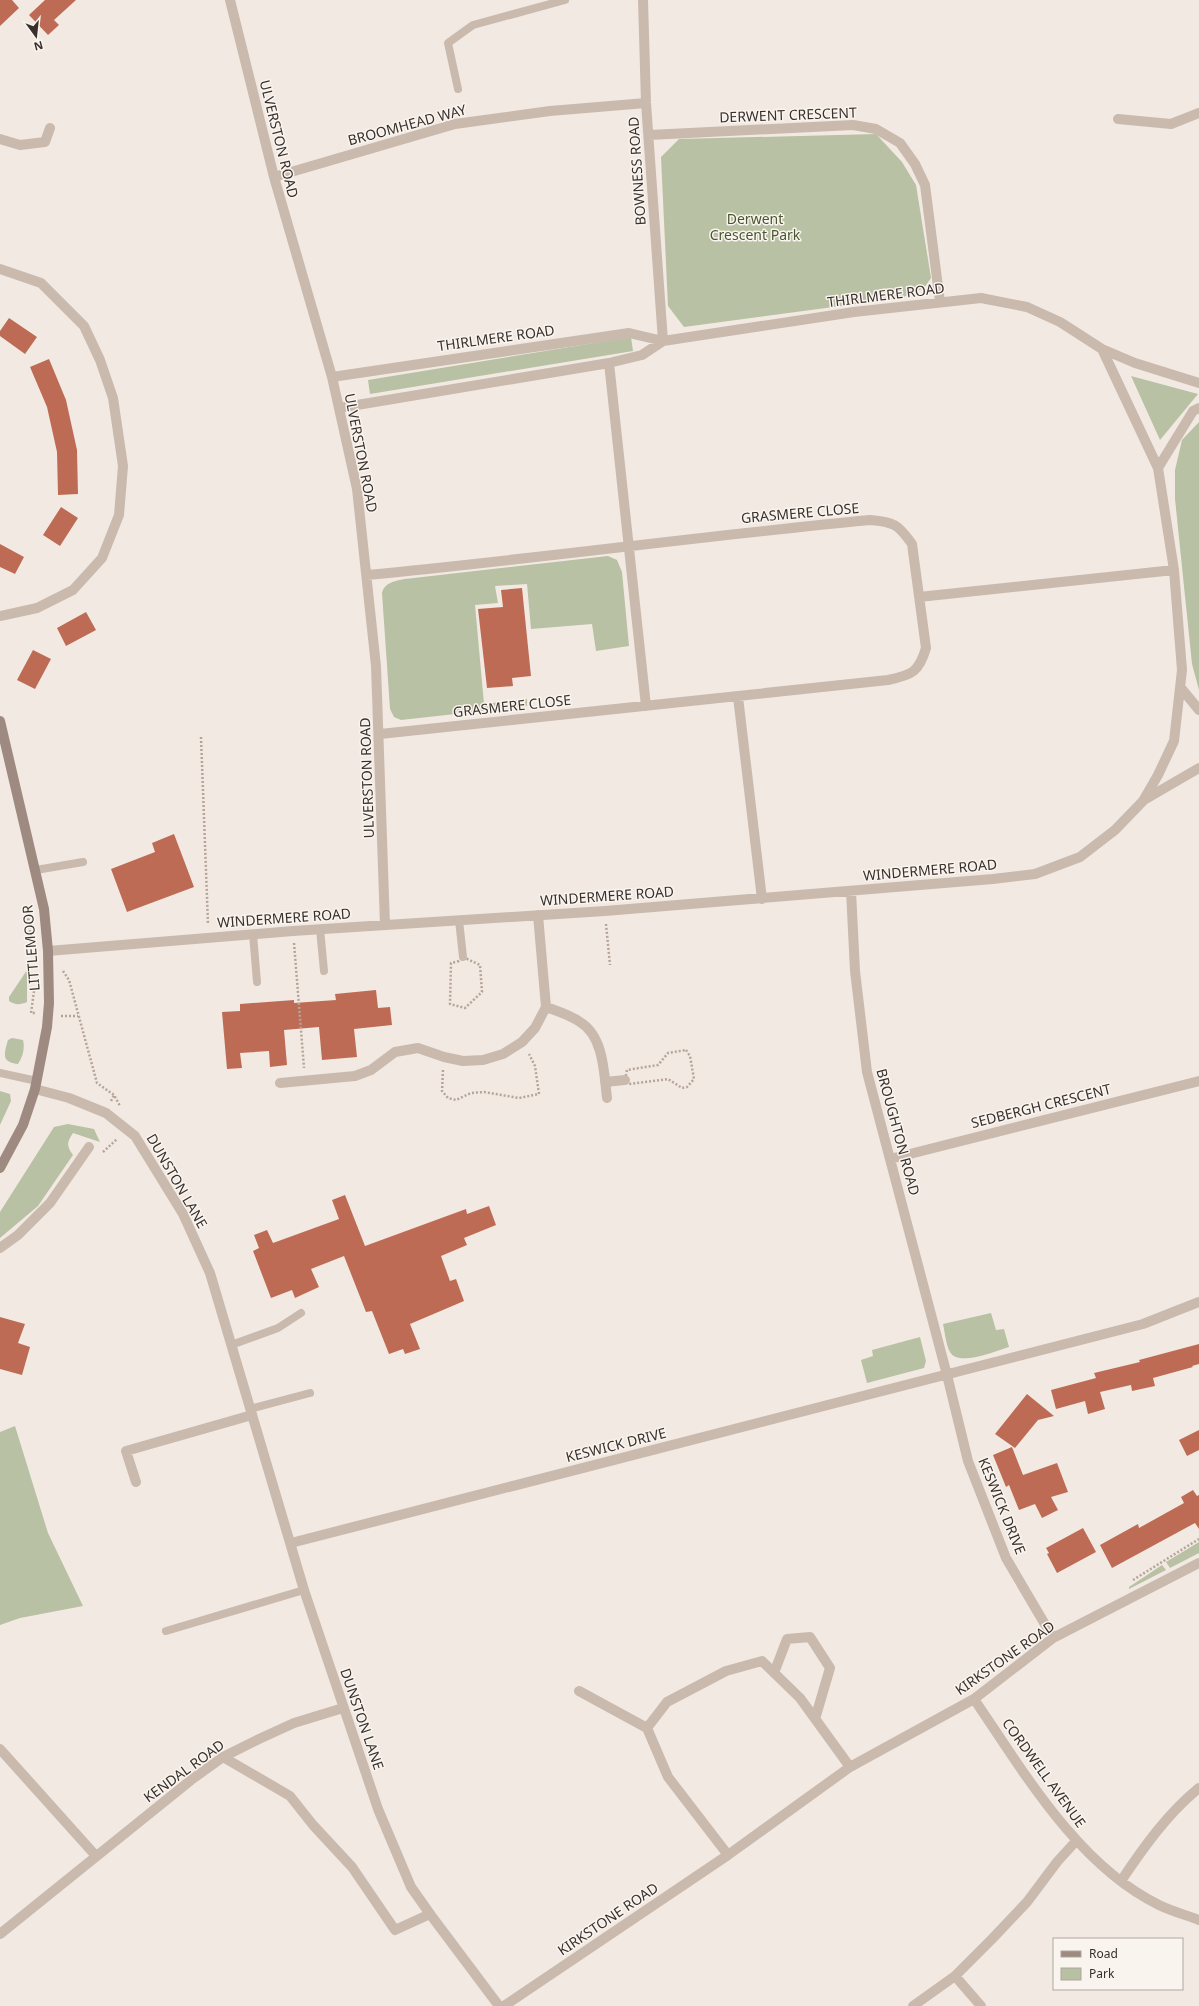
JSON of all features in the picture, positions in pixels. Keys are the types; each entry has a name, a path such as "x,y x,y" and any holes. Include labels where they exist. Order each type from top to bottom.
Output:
{"main road":[{"name":"LITTLEMOOR","path":"0,721 36,870 44,909 48,951 48,1014 36,1085 23,1125 0,1168"}],"street":[{"name":"ULVERSTON ROAD","path":"230,0 274,177 332,377 357,489 376,666 380,734 385,924"},
{"name":"BOWNESS ROAD","path":"643,0 646,103 663,341"},
{"name":"BROOMHEAD WAY","path":"274,177 455,124 550,111 646,103"},
{"path":"1118,119 1171,124 1199,113"},
{"name":"DERWENT CRESCENT","path":"649,134 853,125 876,129 900,143 915,164 925,185 940,302"},
{"path":"0,139 20,145 45,142 50,128"},
{"path":"0,269 41,283 84,326 100,360 113,398 122,466 119,515 102,558 73,590 37,608 0,616"},
{"name":"THIRLMERE ROAD","path":"332,377 629,333 663,341 854,312 981,298 1027,308 1060,322 1102,349 1135,363 1199,383"},
{"name":"THIRLMERE ROAD","path":"339,408 609,363 642,355 663,341"},
{"path":"919,597 1174,570 1158,468 1102,349"},
{"path":"609,363 646,706"},
{"path":"1158,468 1193,411 1199,408"},
{"name":"GRASMERE CLOSE","path":"367,575 628,548 741,533 870,520 890,521 903,531 912,544 926,648 921,665 906,676 738,697 380,734"},
{"name":"WINDERMERE ROAD","path":"48,951 385,924 605,911 1035,874 1080,857 1115,830 1143,801 1158,776 1174,741 1181,688 1182,670 1174,570"},
{"path":"1181,688 1199,710"},
{"path":"738,697 762,898"},
{"name":"WINDERMERE ROAD","path":"1143,801 1199,768"},
{"name":"BROUGHTON ROAD","path":"851,891 855,971 867,1072 947,1375"},
{"path":"280,1083 355,1076 372,1070 395,1052 418,1048 444,1057 463,1061 483,1060 503,1054 522,1042 535,1028 546,1006 538,915"},
{"path":"546,1006 581,1022 594,1036 600,1052 607,1098"},
{"path":"605,1082 624,1080"},
{"name":"SEDBERGH CRESCENT","path":"890,1159 1199,1081"},
{"name":"DUNSTON LANE","path":"36,1085 106,1112 135,1136 183,1214 208,1266 304,1590 378,1809 411,1887 499,2006"},
{"path":"0,1248 18,1235 50,1203 89,1147"},
{"name":"KESWICK DRIVE","path":"291,1543 1143,1324 1199,1302"},
{"name":"KESWICK DRIVE","path":"947,1375 968,1461 1006,1558 1053,1638"},
{"path":"136,1482 126,1451 251,1412"},
{"name":"KIRKSTONE ROAD","path":"504,2006 728,1855 850,1767 974,1699 1053,1638 1199,1563"},
{"path":"774,1673 787,1639 810,1638 830,1668 815,1719"},
{"path":"647,1728 666,1702 726,1671 762,1661 800,1698 850,1767"},
{"path":"579,1692 647,1728 668,1777 728,1855"},
{"name":"CORDWELL AVENUE","path":"974,1699 1035,1789 1076,1841 1120,1881 1159,1905 1199,1920"},
{"name":"KENDAL ROAD","path":"0,1934 191,1780 223,1757 294,1723 343,1708"},
{"path":"0,1749 96,1856"},
{"path":"223,1757 290,1796 313,1825 352,1867 395,1930 430,1914"},
{"path":"1120,1881 1162,1825 1199,1788"},
{"path":"913,2006 955,1976 1027,1902 1056,1862 1076,1841"},
{"path":"955,1976 981,2006"}],"lane":[{"path":"458,89 448,43 473,25 565,0"},
{"path":"36,870 83,862"},
{"path":"459,920 463,957"},
{"path":"320,929 324,971"},
{"path":"254,934 257,982"},
{"path":"0,1073 36,1085"},
{"path":"231,1345 278,1328 302,1313"},
{"path":"251,1412 310,1393"},
{"path":"166,1631 304,1590"}],"path":[{"path":"201,737 209,937"},
{"path":"27,910 32,947"},
{"path":"605,911 610,965"},
{"path":"293,931 304,1081"},
{"path":"463,957 480,965 482,992 465,1008 450,1004 451,963 458,961 463,957"},
{"path":"69,980 97,1083 114,1095"},
{"path":"31,1013 34,988"},
{"path":"67,1017 78,1016"},
{"path":"444,1057 442,1091 448,1098 456,1100 471,1093 484,1092 519,1098 539,1094 535,1066 522,1042"},
{"path":"686,1050 690,1056 694,1079 687,1087 682,1088 668,1079 629,1084 624,1080 627,1070 658,1065 668,1053 686,1050"},
{"path":"89,1147 102,1153 118,1137"},
{"path":"1126,1600 1126,1584 1199,1539"}],"green space":[{"name":"Derwent Crescent Park","path":"876,134 902,162 916,185 931,278 924,288 901,298 684,327 668,306 661,157 679,139"},
{"path":"631,337 633,351 370,394 368,380"},
{"path":"1131,376 1198,394 1160,440"},
{"path":"1199,422 1199,690 1192,664 1175,499 1175,470 1182,440"},
{"path":"608,556 617,560 622,572 629,646 596,651 592,624 531,629 527,584 495,586 498,603 475,605 484,704 527,699 527,706 401,720 394,717 390,709 382,593 385,586 394,581 405,579"},
{"path":"27,970 27,1002 18,1004 9,1001 9,997"},
{"path":"12,1038 23,1040 23,1052 18,1064 9,1061 5,1056 5,1049 8,1040"},
{"path":"0,1091 10,1094 11,1101 0,1125"},
{"path":"68,1124 94,1129 100,1142 73,1133 69,1139 68,1146 73,1155 38,1206 0,1238 0,1212 54,1127"},
{"path":"991,1313 996,1330 1004,1329 1009,1347 978,1357 961,1358 954,1356 950,1352 943,1324"},
{"path":"920,1337 926,1361 924,1368 867,1383 861,1360 873,1356 872,1350"},
{"path":"15,1426 48,1533 83,1606 20,1618 0,1625 0,1432"},
{"path":"1199,1542 1199,1553 1170,1568 1166,1562"},
{"path":"1162,1565 1166,1570 1129,1589 1129,1587"}],"building":[{"path":"0,0 12,0 19,8 0,26"},
{"path":"45,0 76,0 54,20 59,25 48,35 29,15"},
{"path":"9,318 37,337 25,354 0,336 0,331"},
{"path":"49,359 66,400 77,450 78,494 58,495 57,452 47,407 30,367"},
{"path":"61,507 78,518 60,546 43,535"},
{"path":"0,544 24,557 15,574 0,567"},
{"path":"522,588 531,676 512,678 513,686 487,688 478,609 503,607 501,590"},
{"path":"86,612 96,630 66,646 57,628"},
{"path":"33,650 51,659 35,689 17,680"},
{"path":"174,834 194,887 127,912 111,869 155,852 152,843"},
{"path":"376,990 378,1008 390,1007 392,1025 354,1029 357,1057 322,1060 319,1027 284,1030 287,1065 270,1067 269,1051 240,1053 242,1068 227,1069 222,1012 240,1011 240,1004 294,1000 294,1003 336,1000 335,994"},
{"path":"345,1195 365,1246 466,1209 467,1214 489,1206 496,1225 464,1238 467,1245 441,1256 450,1281 456,1279 464,1301 410,1324 420,1349 405,1354 403,1349 389,1354 372,1311 366,1312 344,1256 311,1269 319,1287 295,1298 292,1290 271,1298 253,1251 259,1248 254,1235 267,1230 273,1243 339,1219 332,1200"},
{"path":"0,1317 25,1324 18,1343 30,1347 22,1375 0,1369"},
{"path":"1199,1344 1199,1364 1153,1378 1155,1386 1132,1391 1131,1385 1100,1392 1105,1409 1088,1414 1085,1401 1056,1409 1051,1390 1096,1378 1094,1373 1140,1362 1139,1360"},
{"path":"1027,1394 1054,1416 1038,1420 1015,1448 995,1434"},
{"path":"1199,1430 1199,1450 1187,1456 1179,1440"},
{"path":"1012,1447 1023,1475 1057,1463 1068,1492 1051,1497 1058,1510 1042,1518 1035,1504 1019,1510 1009,1485 1006,1487 993,1455"},
{"path":"1193,1490 1197,1496 1199,1495 1199,1529 1195,1523 1112,1568 1100,1545 1138,1524 1139,1528 1184,1503 1181,1497"},
{"path":"1083,1528 1096,1552 1057,1573 1047,1554 1049,1553 1046,1548"}]}
